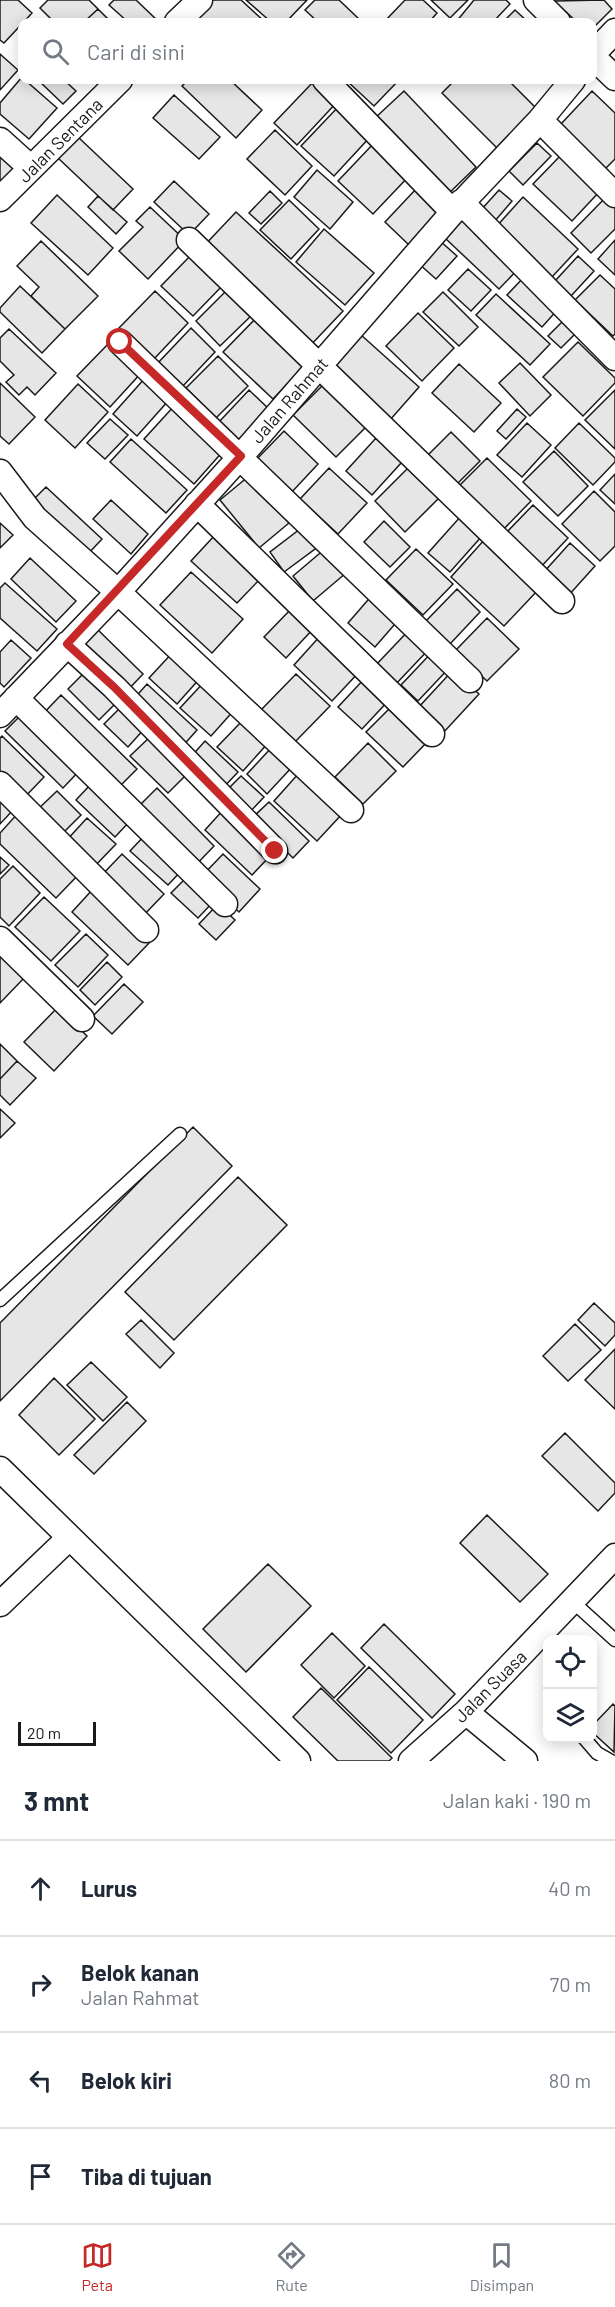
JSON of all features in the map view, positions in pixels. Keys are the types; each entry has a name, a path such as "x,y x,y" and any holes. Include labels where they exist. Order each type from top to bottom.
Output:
{"street":[{"path":"181,18 200,0"},
{"path":"536,0 554,18"},
{"path":"597,50 615,31"},
{"path":"597,60 615,78"},
{"name":"Jalan Sentana","path":"0,200 116,84"},
{"path":"329,84 615,358"},
{"name":"Jalan Rahmat","path":"8,707 118,592 241,456 457,207 540,120 570,84"},
{"path":"540,120 615,195"},
{"path":"0,140 31,168"},
{"path":"189,240 562,601"},
{"path":"120,342 241,456 470,680"},
{"path":"0,472 35,518 118,592 351,810"},
{"path":"197,504 432,734"},
{"path":"67,644 114,687 275,851"},
{"path":"8,707 225,904"},
{"path":"0,784 146,930"},
{"path":"0,939 82,1019"},
{"path":"0,1469 298,1761"},
{"path":"0,1604 69,1538"},
{"name":"Jalan Suasa","path":"411,1761 466,1712 615,1556"},
{"path":"466,1712 525,1761"}],"lane":[{"path":"0,1300 180,1134"},
{"path":"573,1602 615,1640"},
{"path":"588,1743 597,1754 611,1761"}],"building":[{"path":"0,0 18,0 32,13 27,18 18,18 18,28 4,43 0,40"},
{"path":"48,0 89,0 98,9 88,18 50,18 40,8"},
{"path":"114,0 136,0 155,18 124,18 109,5"},
{"path":"213,0 241,0 261,18 196,18"},
{"path":"246,0 307,0 290,18 266,18"},
{"path":"315,0 339,0 358,18 314,18 305,10"},
{"path":"405,0 423,0 437,13 433,18 388,18"},
{"path":"431,0 468,0 450,18"},
{"path":"474,0 506,0 510,4 497,18 459,18"},
{"path":"604,0 612,9 597,24 597,18 573,18 554,1"},
{"path":"98,9 107,18 88,18"},
{"path":"515,10 524,18 507,18"},
{"path":"0,54 18,70 0,90"},
{"path":"18,82 18,84 30,84 57,108 29,139 0,114 0,103"},
{"path":"42,84 68,84 76,91 63,104"},
{"path":"184,84 234,84 262,110 236,138 182,86"},
{"path":"311,84 319,84 338,101 297,145 274,123"},
{"path":"350,84 395,84 374,106"},
{"path":"451,84 512,84 537,109 498,149 442,93"},
{"path":"404,91 476,167 446,196 374,119"},
{"path":"592,91 615,113 615,159 605,169 560,125"},
{"path":"174,95 220,137 199,159 153,118"},
{"path":"339,106 371,136 334,176 301,146"},
{"path":"275,130 312,166 285,195 247,159"},
{"path":"78,137 133,189 113,210 58,158"},
{"path":"375,142 410,175 373,214 338,181"},
{"path":"537,143 551,156 523,185 509,171"},
{"path":"0,148 23,170 0,194"},
{"path":"561,155 600,191 572,221 533,184"},
{"path":"317,170 353,202 330,229 294,197"},
{"path":"174,181 209,214 189,235 154,202"},
{"path":"416,189 440,211 409,245 385,222"},
{"path":"499,190 512,201 494,222 481,210"},
{"path":"270,191 282,203 261,224 249,213"},
{"path":"57,195 113,248 88,275 31,223"},
{"path":"98,196 127,222 116,234 88,207"},
{"path":"523,197 578,249 551,278 496,227"},
{"path":"606,197 615,206 615,229 591,253 571,233"},
{"path":"289,200 319,229 291,259 260,230"},
{"path":"150,207 185,240 148,279 119,251 143,227 136,221"},
{"path":"236,212 343,311 308,348 201,249"},
{"path":"466,215 520,267 499,289 445,238"},
{"path":"324,229 374,273 345,305 296,262"},
{"path":"439,240 457,256 436,279 418,263"},
{"path":"615,240 615,275 598,259"},
{"path":"41,241 98,296 65,329 31,296 39,287 17,266"},
{"path":"192,254 224,284 193,316 161,286"},
{"path":"578,256 594,271 571,296 555,281"},
{"path":"468,269 491,290 471,311 448,290"},
{"path":"526,275 560,307 542,327 507,295"},
{"path":"600,275 615,289 615,334 613,336 575,300"},
{"path":"20,286 65,329 42,353 0,312 0,308"},
{"path":"229,288 254,313 220,346 196,321"},
{"path":"155,291 188,323 153,360 119,328"},
{"path":"443,292 478,327 459,346 423,312"},
{"path":"496,294 550,344 530,365 476,315"},
{"path":"418,313 454,348 422,381 386,346"},
{"path":"259,315 308,362 273,399 223,352"},
{"path":"562,322 575,334 561,348 548,336"},
{"path":"191,328 215,352 181,388 156,365"},
{"path":"9,329 56,373 35,395 27,387 19,395 6,382 14,375 0,361 0,338"},
{"path":"360,334 419,387 390,420 330,367"},
{"path":"110,342 142,372 110,407 77,376"},
{"path":"578,342 615,378 615,383 583,416 543,377"},
{"path":"218,356 248,386 216,418 186,388"},
{"path":"520,363 551,395 530,416 499,383"},
{"path":"459,364 501,403 474,432 432,393"},
{"path":"145,378 169,400 137,436 113,414"},
{"path":"326,382 369,424 336,457 293,415"},
{"path":"0,383 35,417 9,444 0,436"},
{"path":"78,384 108,412 75,448 45,420"},
{"path":"249,390 270,410 238,443 218,423"},
{"path":"615,390 615,449 585,420"},
{"path":"175,405 225,449 194,484 144,439"},
{"path":"517,409 526,417 506,439 497,431"},
{"path":"110,419 128,435 105,459 87,443"},
{"path":"527,423 551,445 522,477 497,455"},
{"path":"579,423 615,458 615,462 593,485 555,448"},
{"path":"284,431 318,464 290,494 255,461"},
{"path":"451,432 480,461 454,487 425,458"},
{"path":"376,438 402,462 372,495 346,471"},
{"path":"131,439 187,490 166,513 110,462"},
{"path":"554,451 588,486 558,516 523,482"},
{"path":"487,458 531,501 499,534 454,491"},
{"path":"409,467 440,497 405,532 375,501"},
{"path":"329,468 367,503 338,534 300,499"},
{"path":"615,474 615,504 600,490"},
{"path":"249,476 289,523 259,548 220,500"},
{"path":"46,487 102,539 86,556 29,504"},
{"path":"594,491 615,512 615,546 600,561 562,524"},
{"path":"111,500 148,534 131,554 93,519"},
{"path":"533,505 568,538 538,570 503,536"},
{"path":"461,516 482,536 450,572 428,553"},
{"path":"384,521 410,547 390,567 364,542"},
{"path":"0,523 13,535 0,548"},
{"path":"304,526 319,546 284,572 270,552"},
{"path":"215,535 261,578 237,603 191,561"},
{"path":"485,539 539,589 504,626 451,577"},
{"path":"570,543 595,566 568,596 543,573"},
{"path":"326,548 346,573 313,601 293,576"},
{"path":"416,549 453,584 423,615 386,580"},
{"path":"30,558 76,601 56,622 11,579"},
{"path":"191,572 243,619 212,653 160,605"},
{"path":"5,583 57,629 37,651 0,618 0,588"},
{"path":"457,589 480,612 450,644 426,621"},
{"path":"374,593 401,617 375,647 348,623"},
{"path":"292,608 314,628 286,658 264,637"},
{"path":"487,618 519,649 487,681 455,651"},
{"path":"95,627 143,674 126,692 77,646"},
{"path":"411,628 431,647 395,685 375,666"},
{"path":"321,635 360,671 332,701 294,665"},
{"path":"11,640 31,658 4,687 0,683 0,652"},
{"path":"434,650 451,666 418,701 401,685"},
{"path":"174,651 202,676 177,704 149,678"},
{"path":"88,669 119,700 99,720 68,689"},
{"path":"453,670 479,694 443,733 417,709"},
{"path":"296,674 330,706 293,744 260,711"},
{"path":"366,677 390,699 362,729 338,707"},
{"path":"205,681 236,708 211,736 180,708"},
{"path":"147,684 197,730 181,748 131,702"},
{"path":"61,695 137,769 116,790 40,717"},
{"path":"394,704 430,739 403,767 366,732"},
{"path":"122,706 145,728 128,747 104,724"},
{"path":"24,712 82,768 63,788 5,731"},
{"path":"244,719 269,742 243,771 217,747"},
{"path":"152,735 189,772 168,793 130,756"},
{"path":"2,736 44,777 22,800 0,780 0,738"},
{"path":"205,741 238,772 221,790 189,759"},
{"path":"368,743 396,771 363,804 335,777"},
{"path":"272,747 293,766 267,794 247,774"},
{"path":"299,773 343,813 317,841 274,801"},
{"path":"241,776 264,797 248,814 225,792"},
{"path":"91,784 130,821 115,837 76,800"},
{"path":"157,788 214,846 193,868 136,809"},
{"path":"57,791 81,815 59,837 35,812"},
{"path":"0,795 14,809 0,824"},
{"path":"269,802 309,841 293,858 252,818"},
{"path":"224,809 271,855 252,875 205,830"},
{"path":"19,812 81,872 56,898 0,844 0,833"},
{"path":"87,818 116,844 93,868 65,842"},
{"path":"145,835 183,869 168,885 130,851"},
{"path":"122,854 164,894 142,917 100,877"},
{"path":"223,854 260,889 239,912 201,877"},
{"path":"0,857 9,865 0,874"},
{"path":"13,866 40,893 9,926 0,917 0,879"},
{"path":"187,877 214,901 198,918 171,893"},
{"path":"93,889 150,942 128,965 72,912"},
{"path":"44,897 80,931 51,961 15,927"},
{"path":"218,904 235,920 216,940 199,924"},
{"path":"86,934 108,955 78,987 55,965"},
{"path":"0,955 24,978 0,1003"},
{"path":"107,962 122,977 95,1005 80,990"},
{"path":"124,984 143,1002 112,1034 93,1016"},
{"path":"58,1007 87,1036 54,1071 24,1042"},
{"path":"0,1044 17,1061 0,1079"},
{"path":"17,1061 36,1078 10,1105 0,1095 0,1079"},
{"path":"0,1109 15,1123 0,1138"},
{"path":"193,1127 232,1166 0,1401 0,1323"},
{"path":"238,1177 287,1225 174,1340 125,1292"},
{"path":"594,1303 615,1323 615,1335 605,1346 578,1320"},
{"path":"141,1320 174,1353 160,1368 126,1334"},
{"path":"575,1324 601,1350 568,1381 543,1356"},
{"path":"615,1349 615,1409 585,1380"},
{"path":"91,1362 127,1397 103,1421 67,1385"},
{"path":"54,1378 95,1419 59,1455 19,1415"},
{"path":"127,1402 146,1421 94,1474 74,1455"},
{"path":"565,1433 615,1483 615,1493 598,1511 542,1456"},
{"path":"487,1515 548,1574 520,1602 460,1543"},
{"path":"268,1564 311,1606 246,1672 203,1629"},
{"path":"384,1624 455,1694 432,1718 361,1648"},
{"path":"332,1633 365,1666 334,1698 301,1665"},
{"path":"369,1667 423,1720 391,1753 337,1700"},
{"path":"321,1688 392,1758 389,1761 338,1761 293,1717"},
{"path":"613,1704 615,1706 614,1752 597,1737 597,1721"}],"route":[{"path":"120,342 241,456 118,592 67,644 114,687 275,851"}]}
